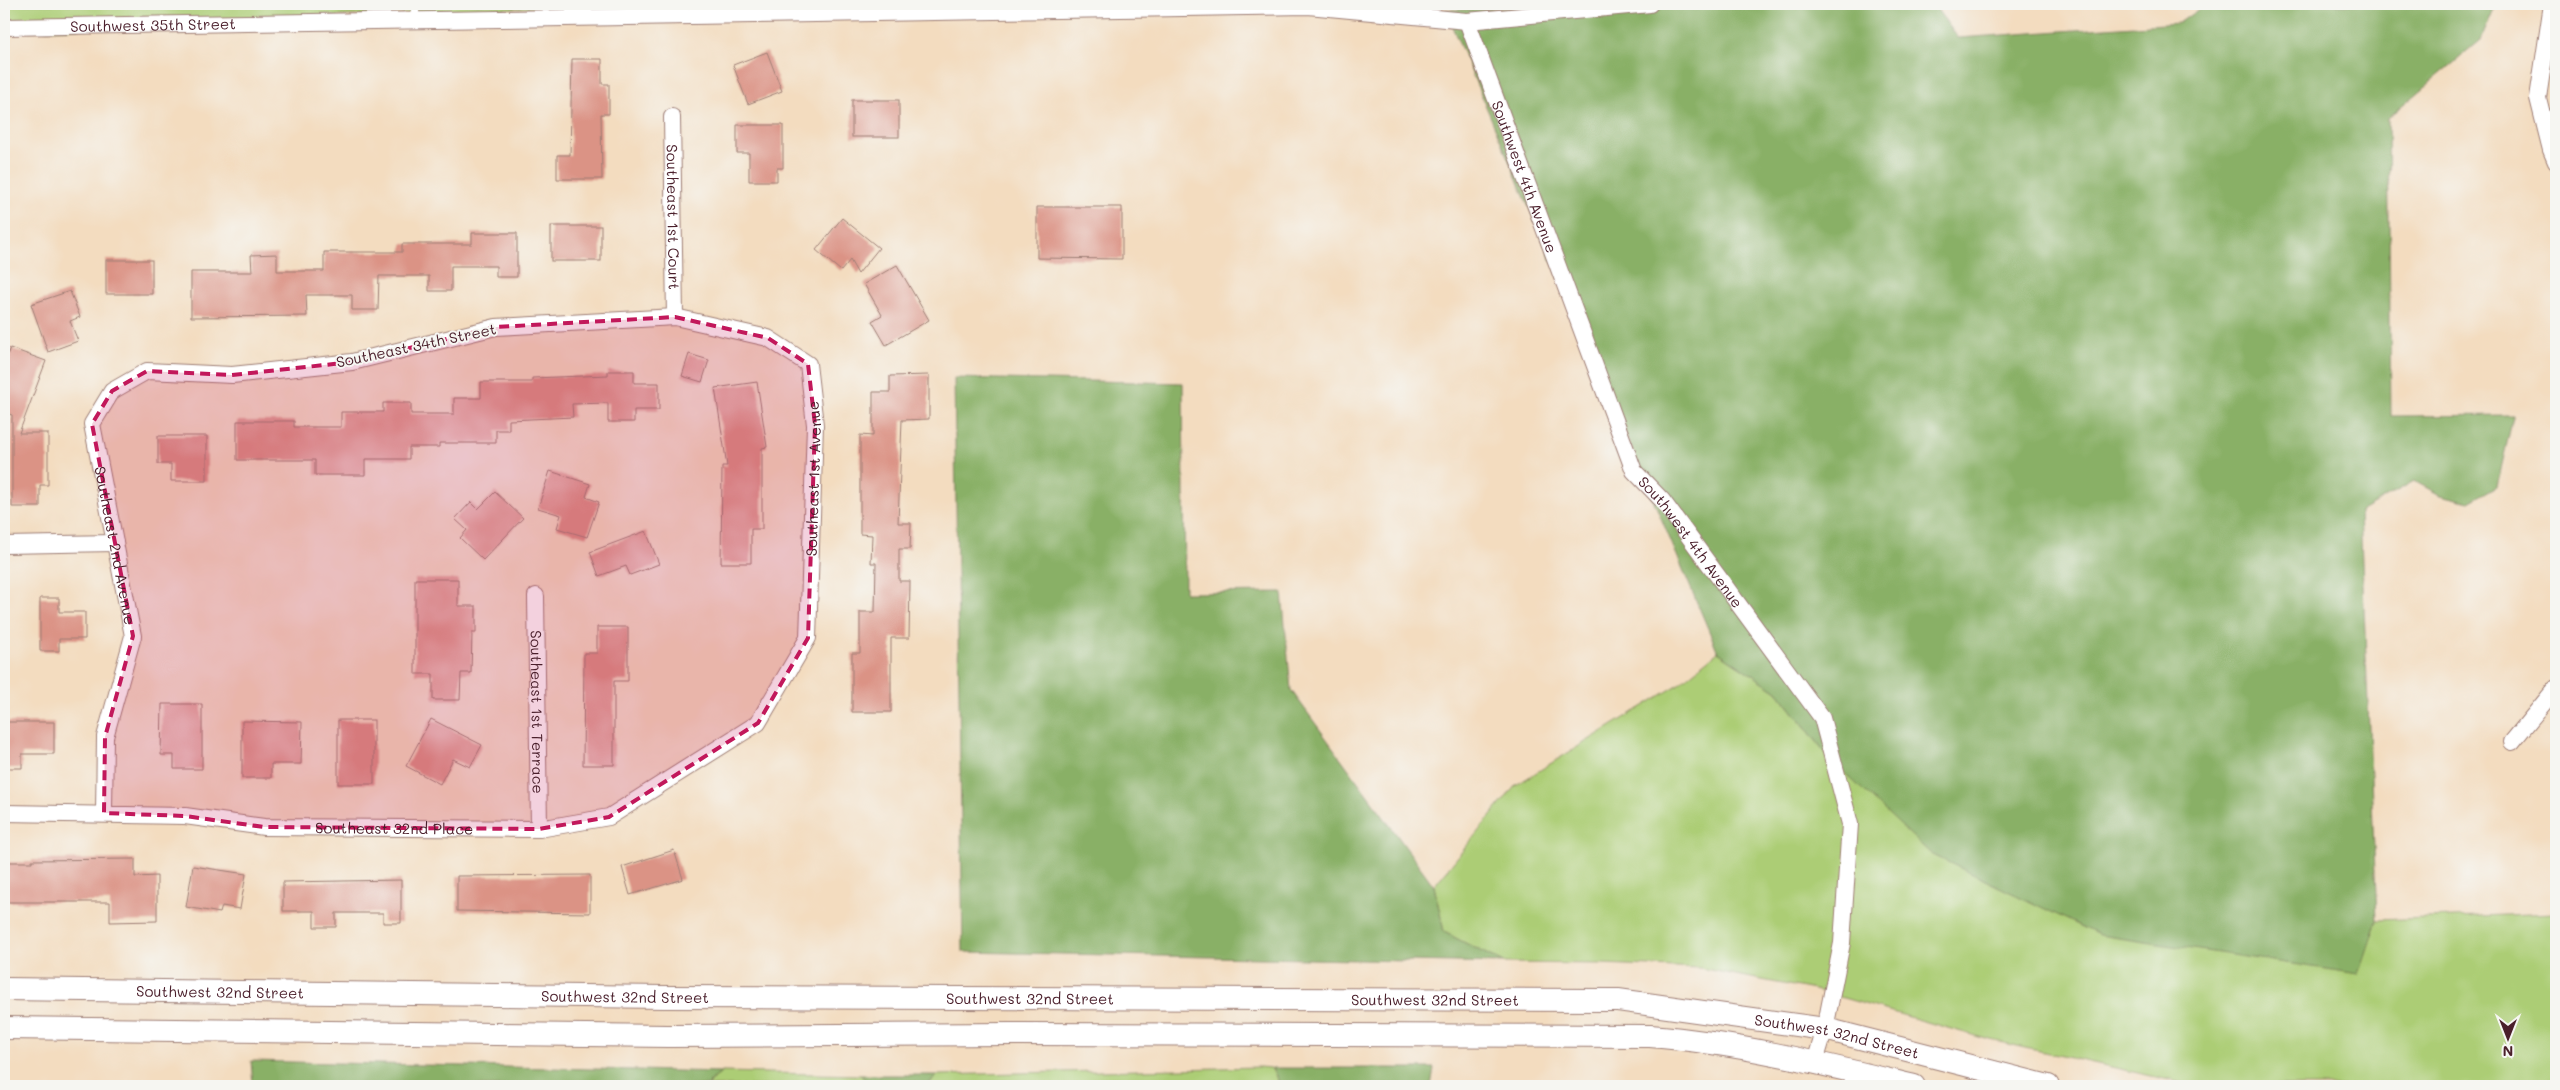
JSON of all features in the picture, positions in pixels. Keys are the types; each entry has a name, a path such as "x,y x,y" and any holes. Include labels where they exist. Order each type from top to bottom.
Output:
{"main road":[{"name":"Southwest 32nd Street","path":"4,989 664,996 1618,1000 1825,1029 2048,1086"},
{"name":"Southwest 32nd Street","path":"4,1028 668,1036 1015,1034 1650,1036 1707,1040 1815,1062 1914,1086"}],"street":[{"name":"Southwest 35th Street","path":"4,27 1308,5 1466,21 1650,4"},
{"path":"2552,4 2538,98 2554,156"},
{"name":"Southwest 4th Avenue","path":"1466,21 1634,471 1662,500 1822,718 1850,824 1842,943 1825,1029 1815,1062"},
{"name":"Southeast 1st Court","path":"672,117 675,317"},
{"name":"Southeast 34th Street","path":"92,424 112,391 147,371 232,375 352,362 496,326 675,317"},
{"name":"Southeast 1st Avenue","path":"675,317 768,338 808,364 816,425 808,638 758,723"},
{"name":"Southeast 2nd Avenue","path":"92,424 133,636 105,737 104,813"},
{"path":"4,545 115,543"},
{"name":"Southeast 1st Terrace","path":"536,596 539,829"},
{"path":"2512,742 2556,688"},
{"name":"Southeast 32nd Place","path":"4,813 104,813 185,816 264,827 539,829 608,817 758,723"}],"lane":[{"path":"414,20 416,4"}],"highlighted area":[{"path":"675,317 768,338 808,364 815,425 808,638 758,723 609,817 539,829 264,827 185,816 104,813 105,737 133,636 92,424 112,391 147,371 232,375 352,362 496,327"}],"green space":[{"path":"4,4 605,4 4,32"},
{"path":"1719,4 1933,4 1958,38 2179,23 2206,4 2496,4 2481,40 2388,118 2391,416 2513,415 2513,417 2497,486 2469,502 2440,495 2414,481 2360,512 2377,920 2359,974 2099,935 1931,854 1832,761 1777,691 1718,652 1445,10"},
{"path":"954,378 1183,383 1185,593 1282,592 1291,690 1434,886 1444,932 1504,963 963,952"},
{"path":"1718,652 1777,691 1832,761 2359,974 2377,920 2556,913 2556,1086 2196,1086 1986,1039 1819,991 1700,968 1504,963 1444,932 1434,886 1516,785 1676,686"},
{"path":"251,1061 723,1072 710,1081 709,1086 253,1086"},
{"path":"1271,1068 1281,1086 926,1086 938,1075"},
{"path":"1272,1068 1434,1068 1431,1086 1281,1086"},
{"path":"723,1072 861,1075 870,1086 709,1086 710,1081"},
{"path":"861,1075 938,1075 926,1086 870,1086"}],"building":[{"path":"767,52 782,91 748,104 733,65"},
{"path":"572,59 602,59 602,84 609,84 609,114 601,114 602,179 557,179 557,155 570,155"},
{"path":"852,100 899,100 899,137 852,137"},
{"path":"737,125 783,125 783,168 777,168 777,181 749,181 749,153 737,153"},
{"path":"1037,207 1122,207 1122,259 1037,258"},
{"path":"842,218 879,248 858,274 850,260 841,271 816,250"},
{"path":"551,226 601,226 601,261 551,261"},
{"path":"472,233 517,233 517,277 496,277 496,266 451,266 451,291 429,291 429,276 379,276 378,310 352,310 352,295 306,295 307,316 191,317 191,272 252,272 251,255 277,254 277,271 324,271 324,252 402,252 402,244 472,244"},
{"path":"106,260 152,260 152,294 106,294"},
{"path":"897,265 929,320 886,345 872,321 882,315 864,284"},
{"path":"70,291 80,317 70,321 78,341 48,352 31,304"},
{"path":"10,348 46,361 19,433 48,433 48,485 40,485 40,507 12,507 12,415 4,412 4,363"},
{"path":"689,354 709,360 702,382 682,376"},
{"path":"608,371 634,371 634,383 659,383 659,410 634,410 634,422 608,422 608,403 572,404 573,417 509,420 509,430 496,430 496,443 439,443 439,447 409,447 409,459 365,459 365,475 315,475 315,460 237,460 237,421 294,421 294,427 341,427 341,412 383,412 383,403 411,403 411,414 454,414 454,398 481,398 481,382 532,382 532,378 608,375"},
{"path":"929,375 929,419 902,420 898,523 911,523 910,549 899,549 899,581 910,581 909,638 891,638 891,712 852,712 852,653 860,653 860,612 875,612 876,563 871,563 872,535 860,534 860,435 873,436 873,392 890,392 890,376"},
{"path":"757,382 767,447 762,448 762,529 751,529 751,563 721,563 722,466 727,466 715,388"},
{"path":"158,436 207,436 207,481 171,481 171,464 158,464"},
{"path":"550,471 590,484 586,497 599,502 587,537 557,528 561,515 538,508"},
{"path":"495,492 523,518 483,560 460,538 467,530 455,519 471,502 478,509"},
{"path":"646,531 659,564 630,575 626,566 599,576 590,552"},
{"path":"415,579 458,579 458,606 476,606 476,633 472,633 471,673 461,673 460,700 433,700 433,674 415,674"},
{"path":"40,598 59,598 59,612 85,612 85,639 59,639 59,651 40,651"},
{"path":"597,627 628,627 628,681 614,681 614,765 583,765 584,653 597,653"},
{"path":"162,704 202,704 202,769 174,769 174,755 161,755"},
{"path":"431,719 482,745 470,767 453,759 440,784 406,766"},
{"path":"338,720 374,720 374,784 338,784"},
{"path":"242,721 302,722 301,764 271,764 271,778 242,778"},
{"path":"4,722 54,722 54,754 22,754 22,768 4,768"},
{"path":"674,850 683,879 630,895 622,867"},
{"path":"135,859 135,877 157,876 157,921 110,922 110,902 4,902 4,862"},
{"path":"193,866 246,874 240,909 222,906 220,913 186,907"},
{"path":"590,875 590,913 457,911 457,876"},
{"path":"401,880 401,923 383,923 383,913 336,913 336,927 314,927 314,911 283,911 283,882"}]}
